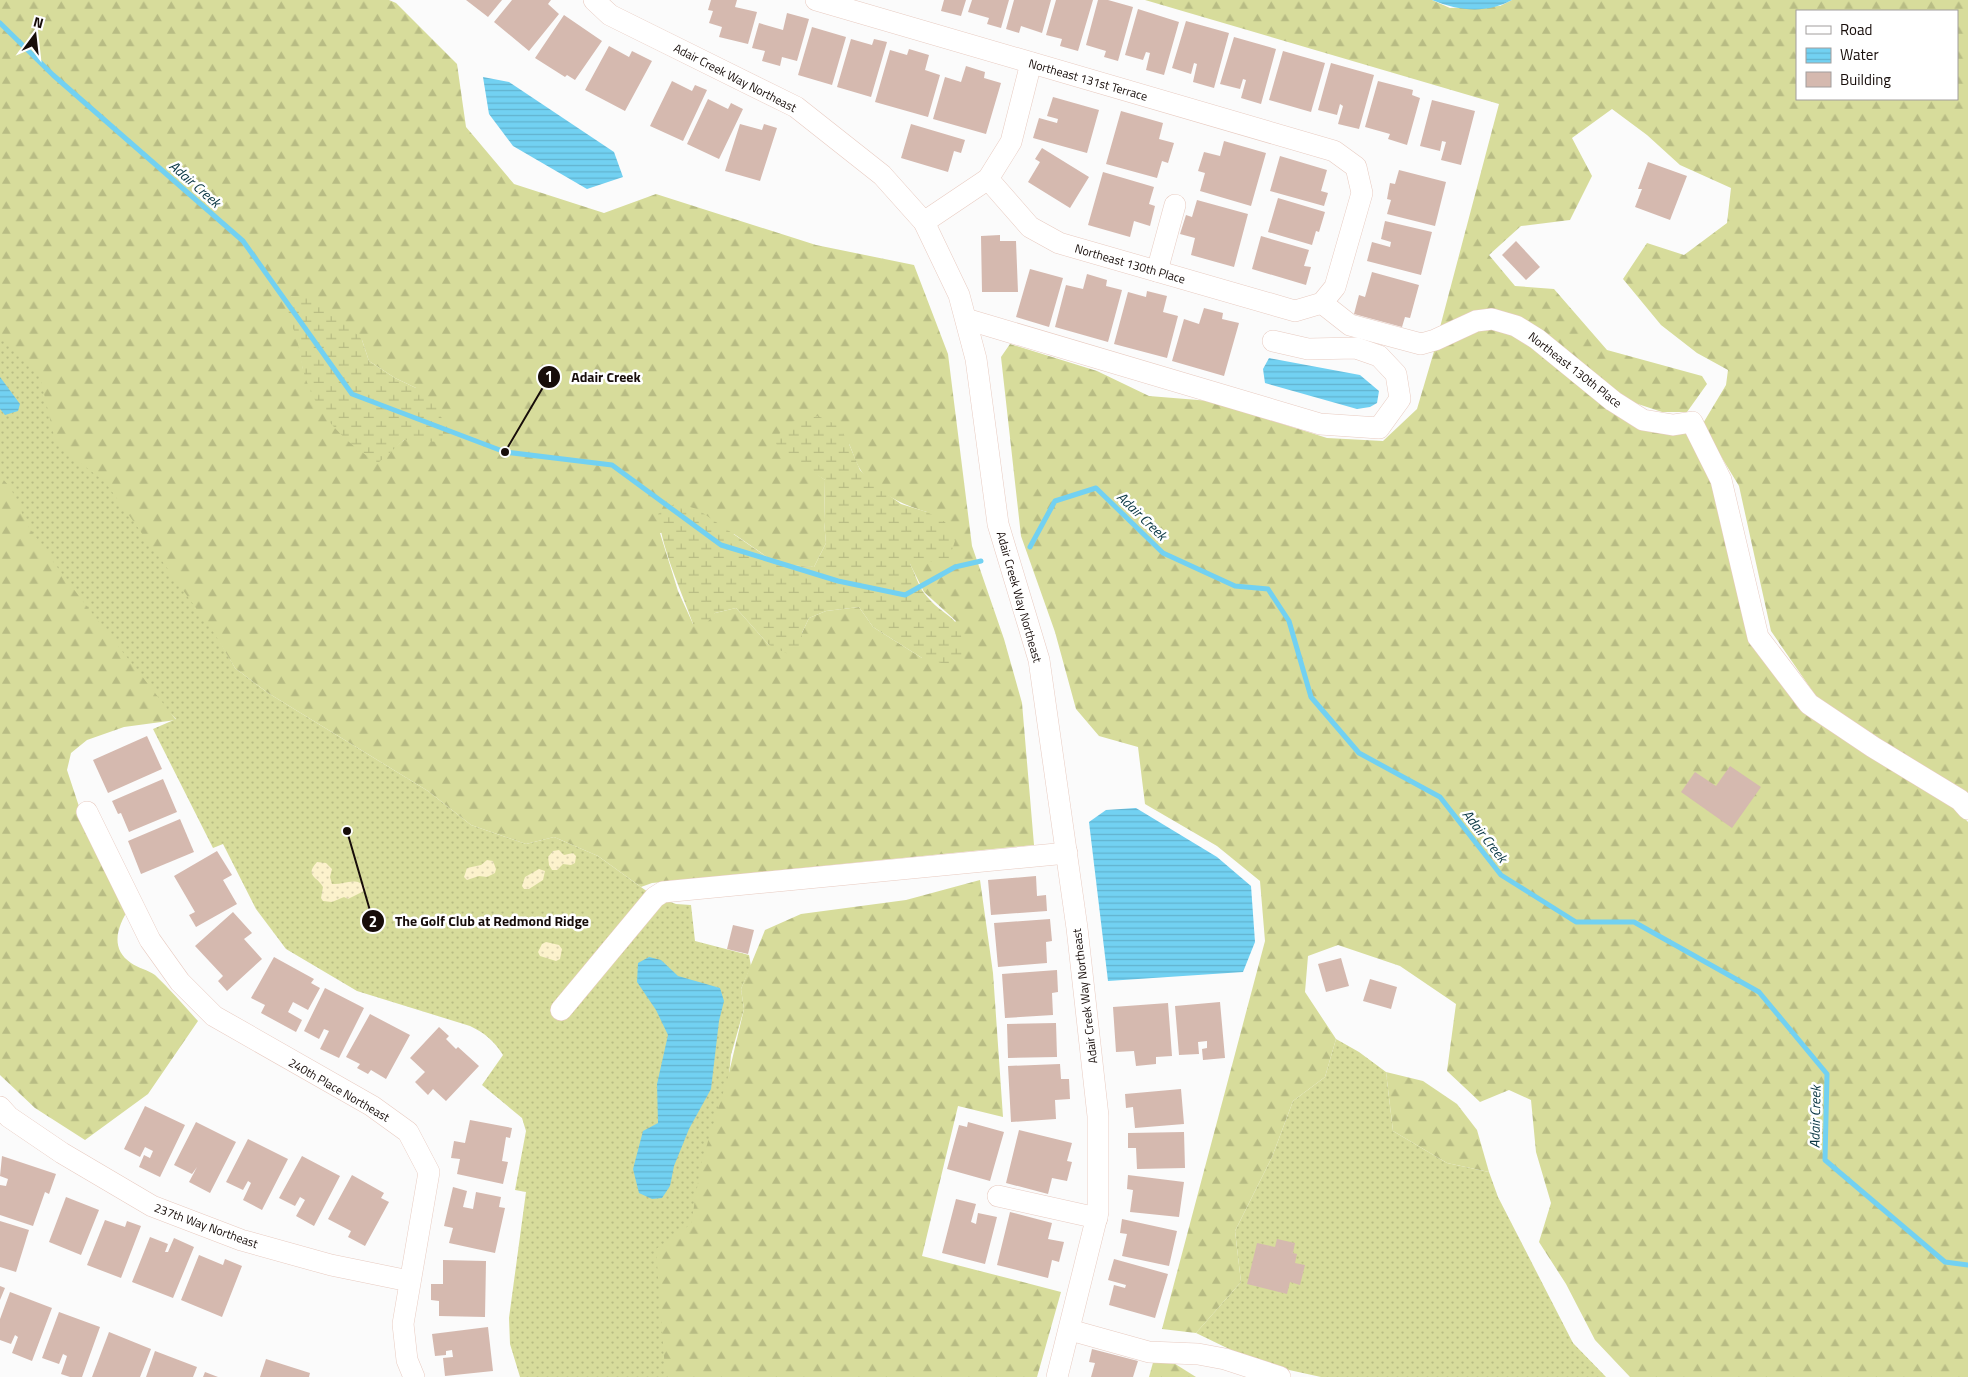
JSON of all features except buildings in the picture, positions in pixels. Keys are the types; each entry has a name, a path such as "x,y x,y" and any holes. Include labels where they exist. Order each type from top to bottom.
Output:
{"street":[{"name":"Adair Creek Way Northeast","path":"594,0 610,15 796,107 882,175 924,222 959,295 976,359 998,524 1039,660 1067,853 1098,1116 1097,1218 1057,1377"},
{"name":"Northeast 131st Terrace","path":"816,0 1334,151 1356,167 1362,193 1335,287 1322,303"},
{"path":"924,222 988,179 1011,142 1031,63"},
{"name":"Northeast 130th Place","path":"988,179 1030,227 1059,243 1295,311 1322,303 1350,325 1421,344 1435,340 1476,321 1492,319 1516,326 1537,339 1613,402 1643,420 1673,425 1692,422 1721,480 1758,637 1809,704 1873,747 1960,800 1968,809"},
{"path":"1157,271 1175,205"},
{"path":"966,319 1320,424 1379,428 1400,399 1396,374 1379,356 1356,348 1308,349 1273,341"},
{"name":"240th Place Northeast","path":"87,812 150,940 180,982 214,1016 372,1106 408,1132 429,1172 403,1324 407,1360 414,1377"},
{"path":"561,1010 655,897 663,892 1067,853"},
{"name":"237th Way Northeast","path":"3,1116 152,1206 241,1240 331,1265 409,1281"},
{"path":"998,1196 1097,1218"},
{"path":"1070,1330 1149,1352 1198,1354 1225,1360 1280,1377"}],"green space":[{"path":"0,0 389,0 396,3 457,64 466,127 514,184 604,213 656,194 816,245 914,265 948,354 972,546 1004,639 1022,703 1034,845 652,883 641,887 598,856 554,837 526,844 471,825 428,791 268,693 235,668 214,633 105,482 56,444 39,373 0,335","holes":["297,333 362,340 369,361 395,378 416,388 404,440 391,450 303,369","849,444 860,469 881,491 908,506 927,512 910,564 924,592 956,621 922,658 873,627 859,607 826,611 809,618 802,633 802,646 769,645 736,608 715,613 693,624 678,591 660,533 734,534 770,559 787,565 814,567 826,543 824,522 825,480 810,469"]},
{"path":"1145,0 1432,0 1450,8 1500,6 1512,0 1968,0 1968,796 1820,702 1771,631 1739,486 1702,425 1726,385 1728,370 1697,353 1661,325 1623,279 1647,243 1684,255 1727,223 1731,188 1680,165 1647,135 1612,109 1572,138 1592,176 1570,220 1521,226 1489,255 1515,286 1554,289 1607,350 1702,376 1707,384 1687,412 1662,412 1629,401 1510,315 1439,331 1499,104"},
{"path":"0,281 27,303 235,668 268,693 428,791 471,825 526,844 554,837 598,856 652,895 676,904 691,905 695,941 749,955 751,966 741,989 744,1009 731,1055 699,1377 520,1377 510,1344 509,1318 526,1192 515,1190 526,1131 522,1118 482,1085 503,1055 489,1038 470,1026 357,991 286,949 256,909 223,844 213,848 153,729 176,719 0,546"},
{"path":"291,296 314,297 338,314 362,340 369,361 395,378 416,388 437,408 444,423 442,442 404,440 378,463 341,435 322,412 308,385 296,337 286,316"},
{"path":"1500,329 1521,338 1666,432 1688,434 1714,481 1773,672 1956,809 1968,822 1968,1377 1630,1377 1595,1340 1566,1284 1539,1242 1551,1203 1536,1152 1531,1100 1509,1090 1480,1102 1447,1071 1456,1004 1400,966 1338,945 1308,956 1305,992 1336,1039 1325,1077 1293,1101 1272,1157 1235,1231 1241,1282 1196,1333 1162,1329 1265,941 1260,881 1217,846 1145,804 1138,747 1099,736 1076,709 1055,632 1021,536 1001,357 1010,344 1097,371 1149,396 1210,401 1327,438 1383,441 1417,409 1435,348 1475,330"},
{"path":"818,416 839,426 860,470 880,489 901,504 927,512 945,522 955,541 949,559 910,564 924,593 958,625 961,633 962,659 949,665 922,658 873,627 859,607 826,611 809,618 802,633 802,646 792,656 769,645 736,608 715,613 705,625 693,624 668,556 658,514 676,503 697,509 770,559 787,565 814,567 826,543 824,522 825,480 784,454 773,440 792,422"},
{"path":"0,477 14,494 26,523 47,554 176,720 124,727 87,740 71,753 67,770 91,843 129,908 119,929 118,944 120,951 131,963 155,975 198,1021 148,1094 85,1140 35,1108 0,1075"},
{"path":"980,880 993,973 1003,1117 958,1106 922,1256 1061,1292 1037,1377 668,1377 665,1370 656,1249 691,1224 701,1164 728,1077 744,1009 741,989 765,930 801,914 906,900"},
{"path":"1336,1039 1359,1052 1386,1072 1393,1131 1447,1163 1489,1172 1498,1197 1573,1343 1606,1377 1321,1377 1258,1363 1196,1333 1241,1282 1235,1231 1272,1157 1293,1101 1325,1077"},
{"path":"1386,1072 1423,1081 1457,1104 1477,1130 1489,1172 1447,1163 1393,1131"},
{"path":"1154,1359 1172,1362 1196,1377 1149,1377"}],"sand":[{"path":"559,850 564,855 573,853 576,856 575,863 571,865 563,864 557,870 552,870 548,857 553,851"},
{"path":"487,860 493,861 496,869 495,873 487,877 479,876 467,880 464,877 467,868 481,865"},
{"path":"317,862 326,863 332,869 330,877 332,884 354,881 365,887 364,891 348,899 344,897 332,902 323,901 321,898 323,887 312,873 313,867"},
{"path":"539,869 545,871 543,880 529,889 524,889 522,886 525,877"},
{"path":"546,942 559,945 562,949 560,959 556,961 540,956 538,952 542,944"}],"water":[{"path":"1432,0 1512,0 1482,9 1462,9"},
{"path":"483,77 509,82 614,152 623,177 587,189 513,146 489,114"},
{"path":"1269,358 1360,375 1379,391 1377,403 1370,407 1357,409 1265,383 1263,369"},
{"path":"0,377 20,404 18,411 5,415 0,409"},
{"path":"1136,808 1217,857 1251,886 1255,942 1243,972 1108,981 1089,822 1106,810"},
{"path":"649,957 661,960 678,976 720,988 724,1001 719,1021 711,1089 689,1129 674,1166 670,1186 662,1198 652,1199 639,1193 633,1169 643,1131 658,1123 657,1084 668,1035 656,1010 637,982 638,963"}],"waterway":[{"name":"Adair Creek","path":"0,23 53,75 243,241 352,394 505,452 612,465 721,545 838,581 905,595 955,567 981,561"},
{"name":"Adair Creek","path":"1030,547 1055,501 1096,488 1163,553 1235,586 1268,589 1289,621 1311,697 1359,753 1440,797 1501,875 1576,922 1634,922 1759,992 1827,1074 1825,1160 1945,1262 1968,1265"}],"place":[{"name":"Adair Creek","path":"505,452"},
{"name":"The Golf Club at Redmond Ridge","path":"347,831"}]}
